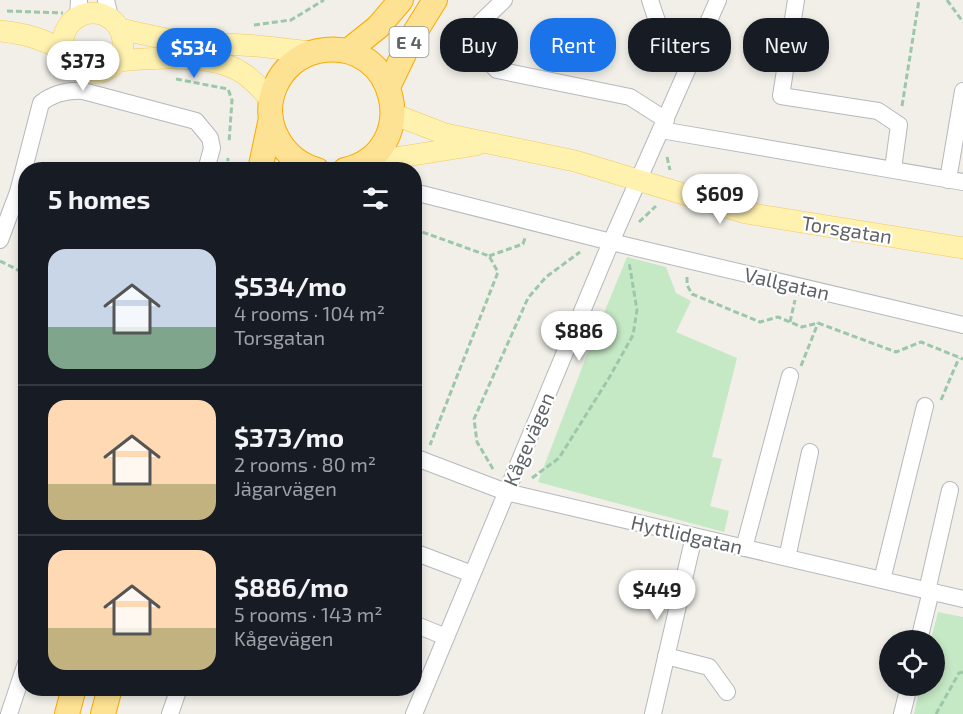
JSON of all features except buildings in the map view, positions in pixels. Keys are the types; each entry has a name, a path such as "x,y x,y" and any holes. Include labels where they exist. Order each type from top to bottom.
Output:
{"highway":[{"name":"E 4","path":"348,51 378,27 401,0"},
{"name":"E 4","path":"388,87 412,37 435,0"},
{"path":"261,162 273,90 284,71 310,52 329,49 348,51 368,61 376,68 388,87 392,100 393,114 384,142 371,157 362,162"},
{"path":"271,109 276,136 286,152 298,162"},
{"path":"67,714 72,696"},
{"path":"103,714 108,696"}],"main road":[{"path":"76,12 64,36 64,50 75,67 87,73 107,70 118,61 124,46 112,15"},
{"path":"25,34 76,12 94,12 112,15 175,41 310,52"},
{"path":"0,31 42,39 64,50"},
{"path":"118,61 152,57 198,59 224,65 239,70 256,83 271,109"},
{"name":"Torsgatan","path":"393,114 445,134 575,161 746,213 963,248"},
{"name":"Torsgatan","path":"377,162 488,143"}],"street":[{"path":"504,0 479,24 473,45 497,70 630,97 663,125 956,181 963,91"},
{"path":"650,0 656,18"},
{"name":"Kågevägen","path":"712,18 718,0"},
{"path":"796,0 781,96 878,111 899,126 893,169"},
{"name":"Kågevägen","path":"422,695 506,492 618,243 638,180 690,72"},
{"path":"26,162 41,103 70,90 83,91 196,121 210,138 212,148 208,162"},
{"path":"0,240 18,192"},
{"name":"Vallgatan","path":"422,194 963,325"},
{"path":"744,548 790,376"},
{"path":"882,580 925,406"},
{"path":"787,558 810,452"},
{"name":"Hyttlidgatan","path":"422,460 506,492 963,599"},
{"path":"921,630 950,490"},
{"path":"652,714 694,536"},
{"path":"422,555 472,574"},
{"path":"422,628 446,638"},
{"path":"666,656 710,667 727,692"},
{"path":"9,714 18,687"},
{"path":"170,714 176,696"},
{"name":"Kågevägen","path":"414,714 422,696"},
{"path":"902,714 906,696"}],"path":[{"path":"246,25 291,20 324,0"},
{"path":"899,126 919,0"},
{"path":"947,0 963,22"},
{"path":"0,11 76,12"},
{"path":"170,77 228,89 232,100 229,146"},
{"path":"228,158 228,162"},
{"path":"422,232 489,256 523,244 529,221"},
{"path":"506,492 477,442 474,419 528,298 546,277 580,254 585,235"},
{"path":"530,479 559,458 633,335 637,310 618,243"},
{"path":"422,452 498,272 489,256"},
{"path":"690,260 687,285 692,294 760,322 778,317 802,327 818,323 896,352 921,342 961,358 939,404 925,406"},
{"path":"0,261 18,270"},
{"path":"790,376 799,372 818,323"},
{"path":"936,714 959,674 963,672"}],"green space":[{"path":"627,257 666,267 676,293 691,301 676,332 737,358 712,457 722,459 710,506 729,511 724,532 538,482"},
{"path":"938,612 963,617 963,714 914,714 918,696 945,696 945,630 934,630"}]}
